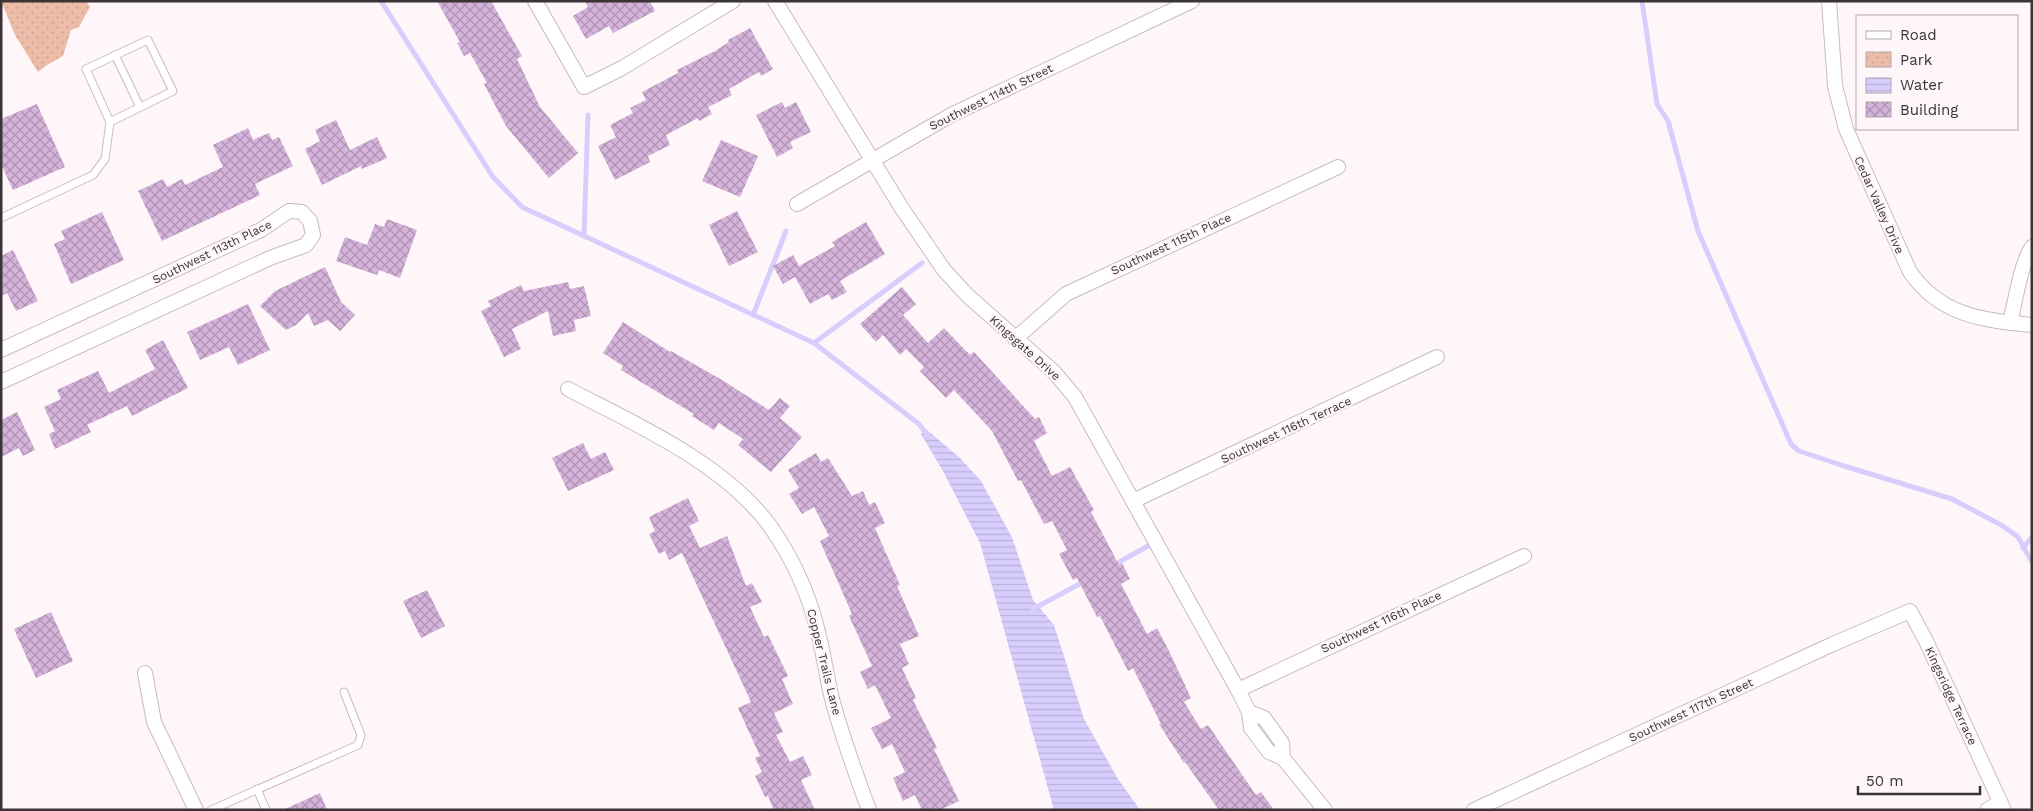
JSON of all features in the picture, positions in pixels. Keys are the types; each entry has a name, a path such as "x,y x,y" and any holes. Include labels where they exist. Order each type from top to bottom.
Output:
{"street":[{"path":"535,1 584,86 622,68 733,1"},
{"name":"Kingsgate Drive","path":"775,1 901,208 944,270 967,295 1014,339 1054,372 1074,397 1249,712 1264,718 1282,743 1283,758 1325,810"},
{"name":"Southwest 114th Street","path":"797,204 951,116 1192,1"},
{"name":"Cedar Valley Drive","path":"1829,1 1833,66 1838,100 1844,121 1853,146 1910,272 1932,298 1946,306 1979,318 2032,325"},
{"name":"Southwest 115th Place","path":"1014,339 1066,294 1338,167"},
{"name":"Southwest 113th Place","path":"1,350 261,230 289,212 302,212 310,221 313,235 306,245 270,258 1,382"},
{"path":"2010,323 2023,267 2028,252 2032,247"},
{"name":"Southwest 116th Terrace","path":"1133,501 1437,357"},
{"name":"Copper Trails Lane","path":"568,389 675,446 709,468 756,510 769,525 795,569 807,597 817,627 842,733 869,810"},
{"name":"Southwest 116th Place","path":"1238,690 1524,556"},
{"name":"Kingsridge Terrace","path":"1910,611 1926,641 2002,806"},
{"name":"Southwest 117th Street","path":"1474,810 1834,644 1910,611"},
{"path":"146,673 154,722 196,810"},
{"path":"1987,810 2002,806"}],"lane":[{"path":"1,218 93,175 105,159 110,122 86,69 148,40 173,91 110,122"},
{"path":"115,55 140,107"},
{"path":"210,810 358,744 362,736 344,692"},
{"path":"257,789 266,810"}],"green space":[{"path":"1,1 86,1 90,7 79,27 71,30 63,56 38,72 15,35"}],"water":[{"path":"926,429 960,458 981,481 1012,537 1033,600 1054,625 1084,719 1118,779 1140,810 1054,810 980,543 944,473 921,434"}],"building":[{"path":"437,1 491,1 522,56 517,59 540,107 578,153 549,178 506,126 484,84 487,83 470,53 464,56 457,43 460,42"},
{"path":"585,1 650,1 655,11 613,33 609,26 586,39 573,16 588,7"},
{"path":"750,28 773,69 761,76 759,72 729,89 732,95 708,107 712,114 699,121 698,118 666,135 670,145 648,156 650,162 615,180 598,146 616,137 610,125 633,113 630,108 646,100 642,92 678,73 677,70 715,51 729,42 728,40"},
{"path":"782,102 785,108 796,102 811,132 790,142 793,148 777,157 756,115"},
{"path":"37,104 65,167 13,190 1,164 1,119"},
{"path":"336,120 350,150 377,137 387,158 362,169 361,166 322,185 305,149 320,141 315,130"},
{"path":"248,128 253,140 269,133 272,140 279,137 293,166 255,184 260,195 162,241 138,191 163,179 167,187 182,179 185,185 223,167 213,145"},
{"path":"721,140 758,156 740,197 702,181"},
{"path":"737,211 758,252 729,266 709,225"},
{"path":"102,212 124,260 71,284 54,244 65,239 61,231"},
{"path":"387,219 417,230 400,278 379,270 377,275 336,261 345,237 367,245 375,224 384,227"},
{"path":"866,222 885,254 840,281 847,292 832,300 828,294 810,304 795,277 783,284 773,266 793,255 799,266 835,246 832,242"},
{"path":"13,250 38,301 16,311 7,293 1,296 1,256"},
{"path":"325,267 341,302 355,315 340,331 328,320 314,326 308,313 296,325 286,330 260,306 275,291"},
{"path":"568,282 570,289 584,286 591,316 574,320 576,331 553,336 548,311 512,329 521,349 504,357 481,311 491,306 488,301 521,285 524,291"},
{"path":"902,287 916,304 903,315 928,343 944,328 970,355 974,352 1035,419 1039,417 1047,433 1034,441 1052,476 1070,467 1094,510 1091,512 1119,565 1122,563 1130,579 1121,584 1147,634 1157,628 1169,651 1191,698 1184,702 1201,729 1208,725 1256,795 1261,792 1274,810 1219,810 1184,763 1159,724 1161,724 1133,668 1128,671 1100,616 1097,617 1077,578 1073,580 1059,554 1067,550 1052,521 1044,524 1021,480 1018,481 992,431 954,390 946,398 920,371 924,367 906,349 900,355 883,335 876,342 860,324"},
{"path":"248,304 270,350 238,365 229,347 200,360 187,332"},
{"path":"623,322 769,410 780,398 790,406 780,418 802,437 771,472 738,445 743,439 719,423 714,430 692,416 694,414 621,370 623,366 603,353"},
{"path":"163,340 188,388 132,416 127,406 87,425 91,432 55,449 49,434 55,431 44,407 61,399 57,390 98,371 109,393 155,369 145,350"},
{"path":"17,412 35,450 23,456 19,448 1,457 1,420"},
{"path":"583,443 591,459 605,452 614,470 568,491 552,458"},
{"path":"816,453 821,462 828,458 852,496 863,491 869,505 875,502 885,523 875,528 900,585 897,586 919,636 900,644 909,664 902,668 916,698 913,700 937,748 934,749 959,801 940,810 922,810 915,795 903,801 893,778 905,772 892,744 882,749 871,728 891,718 875,685 868,689 860,672 872,666 849,616 852,614 820,541 829,536 814,507 802,514 789,494 799,488 788,470"},
{"path":"688,498 699,521 689,526 700,548 727,536 746,586 752,583 762,602 750,607 764,637 768,635 788,676 782,679 793,704 774,713 783,732 776,735 790,762 803,756 812,775 801,780 815,810 774,810 768,796 765,797 755,776 762,772 755,758 760,756 738,708 751,702 682,553 669,560 665,551 659,554 649,534 655,531 649,517"},
{"path":"427,590 445,626 421,638 403,601"},
{"path":"51,612 73,661 36,678 14,629"},
{"path":"320,793 327,810 283,810"}],"waterway":[{"path":"381,1 493,177 522,207 814,343 919,424 928,436"},
{"path":"1642,1 1657,104 1668,121 1698,231 1791,444 1799,451 1952,499 2003,526 2018,537 2032,562"},
{"path":"584,236 588,115"},
{"path":"753,315 786,231"},
{"path":"814,343 922,263"},
{"path":"2023,548 2032,537"},
{"path":"1112,566 1155,542"},
{"path":"1033,609 1085,581"}]}
